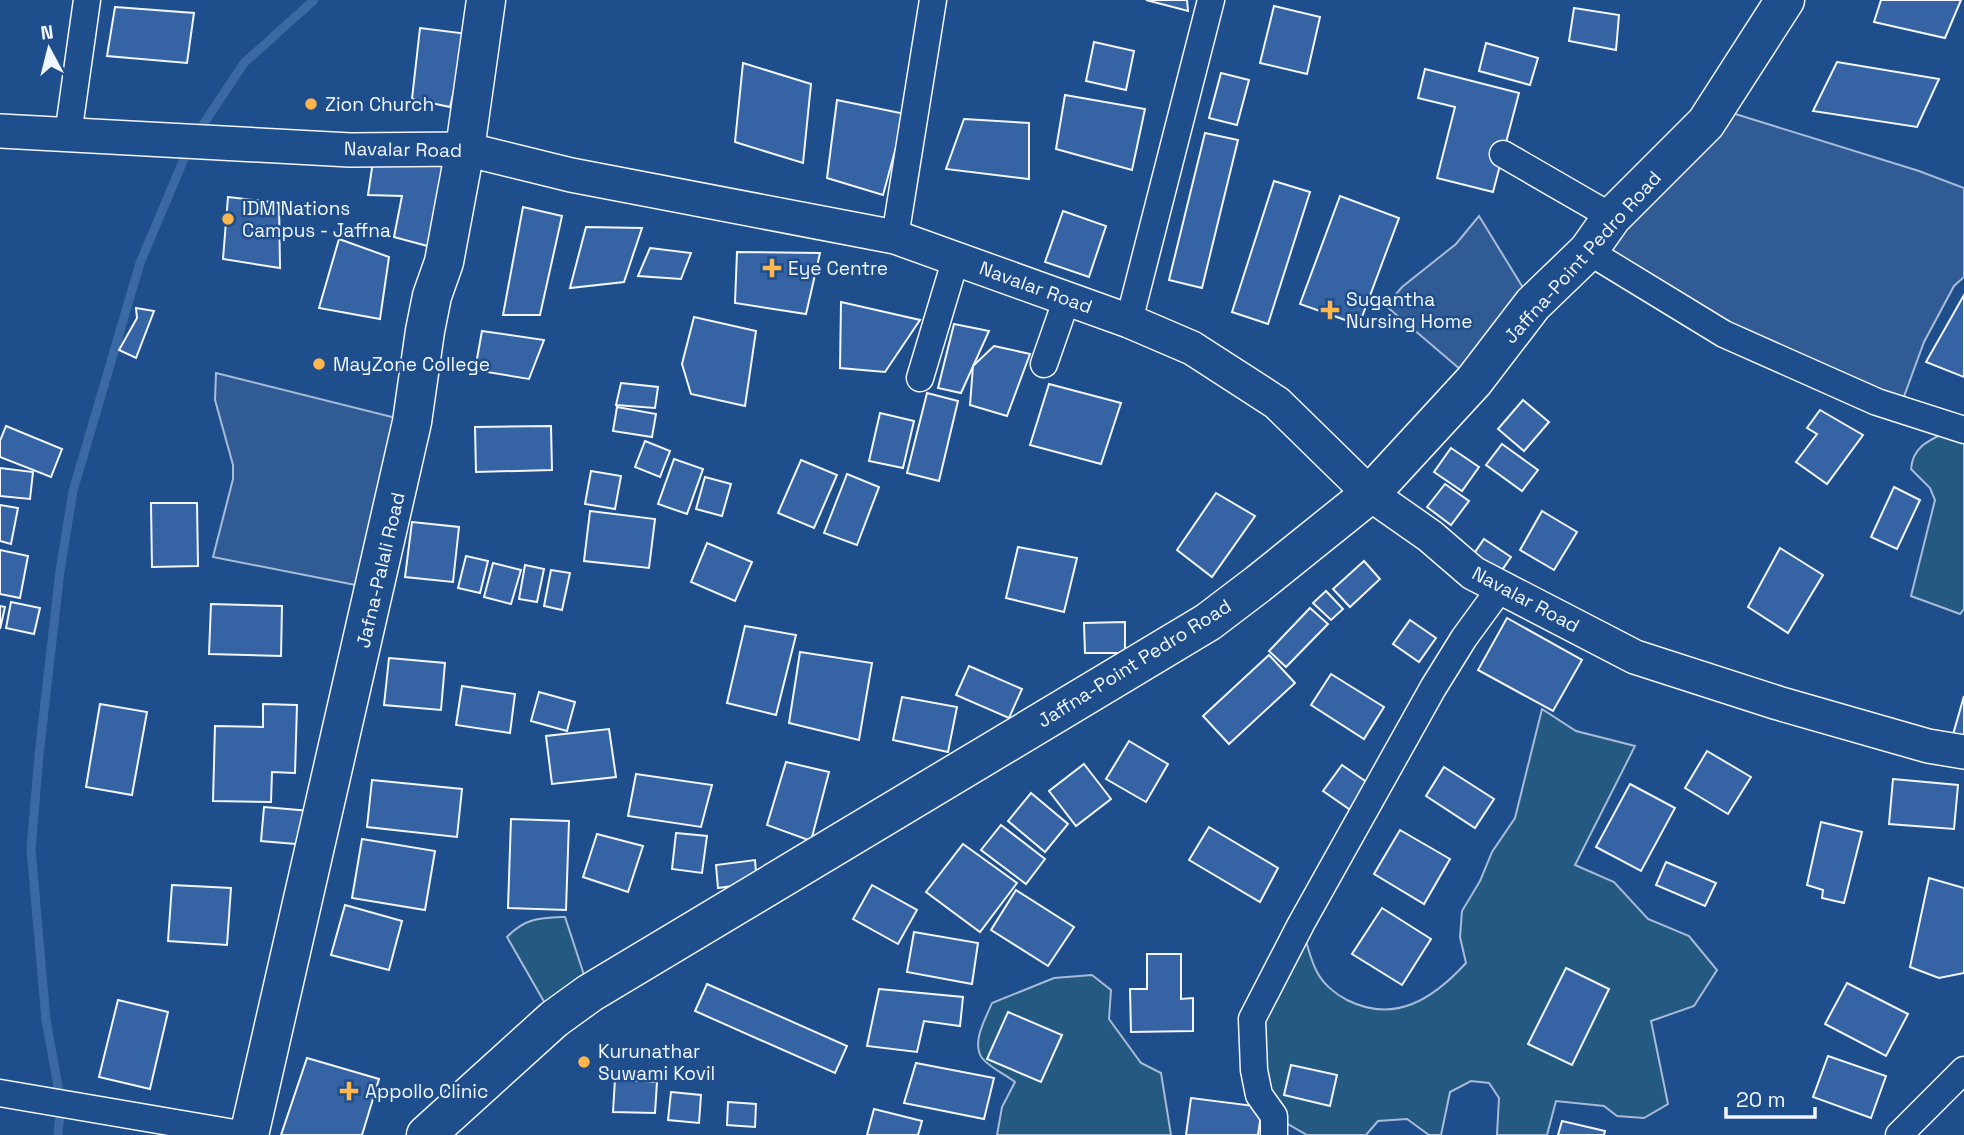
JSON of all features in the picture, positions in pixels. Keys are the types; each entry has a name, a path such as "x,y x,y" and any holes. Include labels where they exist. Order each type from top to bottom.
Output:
{"main road":[{"name":"Jafna-Palali Road","path":"247,1135 412,422 430,308 444,262 465,149 486,0"},
{"name":"Jaffna-Point Pedro Road","path":"426,1135 554,1019 590,993 1208,622 1370,494 1474,381 1533,304 1588,251 1612,217 1706,123 1785,0"}],"street":[{"path":"68,135 87,0"},
{"path":"895,236 933,0"},
{"path":"1129,321 1211,0"},
{"name":"Navalar Road","path":"0,131 349,150 465,149 571,175 895,236 1129,321 1192,348 1277,403 1370,494 1430,536 1473,573 1636,657 1778,703 1928,746 1964,752"},
{"path":"1503,154 1612,217"},
{"path":"1588,251 1724,334 1877,402 1964,430"},
{"path":"920,378 956,258"},
{"path":"1044,364 1067,298"},
{"path":"1274,1135 1274,1116 1259,1095 1254,1070 1252,1019 1301,924 1433,688 1464,638 1502,586"},
{"path":"1899,1135 1964,1070"},
{"path":"0,1093 247,1135"}],"shaded area":[{"path":"1716,108 1919,171 1964,188 1964,277 1954,286 1924,342 1899,410 1588,251"},
{"path":"1479,216 1533,304 1474,381 1386,306 1402,287 1456,244"},
{"path":"216,373 412,422 376,589 213,557 233,479 233,465 215,400"},
{"path":"1953,429 1964,430 1964,609 1960,614 1911,596 1935,500 1930,488 1911,469 1913,461 1925,443"},
{"path":"1542,709 1576,731 1635,746 1575,865 1614,882 1648,919 1689,936 1717,970 1694,1006 1651,1021 1668,1104 1644,1118 1617,1116 1604,1106 1556,1101 1547,1135 1497,1135 1499,1098 1489,1083 1471,1081 1450,1092 1441,1135 1429,1135 1407,1119 1378,1121 1366,1135 1307,1135 1274,1116 1252,1019 1301,924 1311,959 1322,979 1342,998 1365,1007 1397,1008 1412,1004 1427,997 1453,976 1466,963 1460,937 1462,911 1480,881 1492,852 1515,818"},
{"path":"565,917 590,993 554,1019 507,937 533,920"},
{"path":"1092,975 1111,990 1109,1019 1141,1063 1161,1073 1171,1135 997,1135 1002,1107 1015,1082 989,1065 979,1052 981,1030 992,1003 1054,978"}],"building":[{"path":"1146,0 1187,0 1188,11"},
{"path":"1881,0 1961,0 1945,38 1874,22"},
{"path":"1274,6 1320,17 1307,74 1260,63"},
{"path":"115,7 194,13 187,63 107,56"},
{"path":"1574,8 1619,15 1616,50 1569,41"},
{"path":"420,28 468,34 450,107 412,99"},
{"path":"1094,42 1134,51 1126,90 1086,81"},
{"path":"1486,43 1538,58 1530,85 1479,71"},
{"path":"1837,62 1939,79 1917,127 1813,111"},
{"path":"743,63 811,84 803,163 735,142"},
{"path":"1425,69 1519,93 1493,192 1437,178 1455,107 1418,98"},
{"path":"1221,73 1249,80 1237,125 1209,118"},
{"path":"1065,95 1145,109 1132,170 1056,149"},
{"path":"837,100 905,114 883,195 827,178"},
{"path":"964,119 1029,123 1029,179 946,169"},
{"path":"1205,133 1238,140 1202,288 1169,280"},
{"path":"373,161 446,166 431,247 394,237 402,196 368,195"},
{"path":"1274,181 1310,192 1268,324 1232,312"},
{"path":"1340,196 1399,218 1359,325 1300,304"},
{"path":"228,197 279,203 280,268 223,259"},
{"path":"523,207 562,216 540,315 503,315"},
{"path":"1063,211 1106,226 1089,277 1045,262"},
{"path":"586,227 642,228 624,282 570,288"},
{"path":"339,239 389,257 380,319 319,308"},
{"path":"650,248 691,253 681,279 638,276"},
{"path":"737,252 820,253 806,314 735,303"},
{"path":"1964,295 1964,377 1926,362"},
{"path":"841,302 920,320 885,372 840,368"},
{"path":"136,308 154,311 136,358 119,350 137,318"},
{"path":"694,317 756,331 745,406 691,394 682,364"},
{"path":"954,324 989,331 961,393 938,388"},
{"path":"482,331 544,340 529,379 475,370"},
{"path":"994,346 1030,354 1007,416 970,405 973,366"},
{"path":"621,383 658,387 655,408 616,405"},
{"path":"1049,384 1121,403 1101,464 1030,445"},
{"path":"927,393 958,401 939,481 907,473"},
{"path":"1523,400 1549,422 1524,451 1498,429"},
{"path":"617,407 656,414 652,437 613,431"},
{"path":"1820,410 1863,435 1827,484 1796,462 1817,434 1807,428"},
{"path":"880,413 914,421 903,468 869,461"},
{"path":"6,426 62,449 51,477 0,457 0,441"},
{"path":"551,426 552,470 476,472 475,427"},
{"path":"645,441 670,451 660,477 635,467"},
{"path":"1502,444 1538,470 1522,491 1486,465"},
{"path":"1451,448 1479,467 1462,491 1434,472"},
{"path":"674,459 703,469 687,514 658,504"},
{"path":"801,460 837,475 814,528 778,513"},
{"path":"0,468 33,472 30,499 0,496"},
{"path":"591,471 621,476 615,509 585,504"},
{"path":"847,474 879,487 857,545 824,533"},
{"path":"705,477 731,484 722,516 696,509"},
{"path":"1445,484 1469,501 1451,525 1427,507"},
{"path":"1894,487 1920,500 1897,549 1871,537"},
{"path":"1216,493 1255,516 1212,577 1177,550"},
{"path":"151,503 197,503 198,566 152,567"},
{"path":"0,505 18,508 11,544 0,541"},
{"path":"590,511 655,519 649,568 584,561"},
{"path":"1542,511 1577,532 1554,570 1520,550"},
{"path":"412,522 459,527 453,582 405,577"},
{"path":"1484,539 1511,557 1498,576 1471,558"},
{"path":"707,543 752,562 735,601 691,582"},
{"path":"1018,547 1077,558 1064,612 1006,598"},
{"path":"1780,548 1823,575 1788,633 1748,607"},
{"path":"0,550 28,556 20,598 0,594"},
{"path":"466,556 488,561 480,593 458,588"},
{"path":"1364,561 1380,579 1350,607 1333,589"},
{"path":"493,563 521,570 511,604 484,597"},
{"path":"525,565 544,569 537,602 519,599"},
{"path":"551,570 570,573 562,610 544,606"},
{"path":"1326,591 1343,609 1331,620 1313,603"},
{"path":"11,602 40,608 34,634 6,628"},
{"path":"211,604 282,606 281,656 209,654"},
{"path":"0,606 5,607 0,629"},
{"path":"1310,608 1328,624 1286,667 1269,651"},
{"path":"1507,618 1582,660 1553,711 1478,670"},
{"path":"1410,620 1436,638 1419,662 1393,644"},
{"path":"1125,622 1125,653 1085,653 1084,623"},
{"path":"745,626 796,635 776,715 727,703"},
{"path":"800,652 872,663 859,740 789,723"},
{"path":"1269,655 1295,683 1229,744 1203,716"},
{"path":"389,658 445,663 441,710 384,705"},
{"path":"969,666 1022,689 1009,718 956,695"},
{"path":"1331,674 1384,707 1364,739 1311,705"},
{"path":"462,686 515,694 510,733 456,725"},
{"path":"539,692 575,702 567,731 531,721"},
{"path":"1964,696 1964,740 1952,738"},
{"path":"902,697 957,707 948,752 893,740"},
{"path":"100,704 147,712 132,795 86,787"},
{"path":"263,704 297,705 295,773 272,772 271,802 213,801 215,726 263,727"},
{"path":"609,729 616,777 552,784 546,736"},
{"path":"1129,741 1168,764 1146,802 1106,779"},
{"path":"1707,751 1751,777 1728,814 1685,788"},
{"path":"786,762 829,772 811,841 767,825"},
{"path":"1084,764 1111,799 1076,826 1049,791"},
{"path":"1342,765 1371,785 1352,811 1323,791"},
{"path":"1444,767 1494,799 1475,828 1426,796"},
{"path":"636,774 712,785 701,827 628,816"},
{"path":"1893,779 1958,785 1954,829 1889,824"},
{"path":"372,780 462,789 457,837 367,827"},
{"path":"1630,784 1675,808 1641,871 1596,847"},
{"path":"1031,793 1068,824 1045,852 1008,821"},
{"path":"264,807 310,811 307,845 261,841"},
{"path":"511,819 569,821 566,910 508,908"},
{"path":"1821,822 1862,832 1844,903 1822,898 1823,890 1807,885"},
{"path":"1001,825 1045,859 1026,884 981,850"},
{"path":"1209,827 1278,868 1260,902 1189,860"},
{"path":"1400,830 1450,859 1424,904 1374,874"},
{"path":"676,833 707,836 702,873 672,869"},
{"path":"597,834 643,846 628,892 583,877"},
{"path":"362,839 435,851 425,910 352,898"},
{"path":"963,844 1017,883 980,932 926,892"},
{"path":"755,860 756,872 747,884 718,888 716,865"},
{"path":"1666,862 1716,883 1705,906 1656,885"},
{"path":"1929,878 1964,888 1964,973 1939,978 1910,967"},
{"path":"172,885 231,888 227,945 168,941"},
{"path":"872,885 917,910 898,944 853,919"},
{"path":"1016,890 1074,927 1048,966 991,930"},
{"path":"345,905 402,921 389,970 331,955"},
{"path":"1382,908 1431,939 1402,985 1352,954"},
{"path":"914,932 978,943 972,984 907,972"},
{"path":"1147,954 1181,954 1181,999 1193,998 1193,1031 1131,1032 1130,989 1147,989"},
{"path":"1566,968 1609,989 1572,1065 1528,1044"},
{"path":"1847,983 1908,1014 1886,1056 1825,1024"},
{"path":"707,984 847,1046 835,1073 695,1011"},
{"path":"879,989 963,997 960,1026 924,1021 917,1052 867,1046"},
{"path":"118,1000 168,1012 150,1089 99,1077"},
{"path":"1008,1012 1062,1035 1041,1082 987,1059"},
{"path":"1828,1056 1886,1076 1871,1118 1813,1097"},
{"path":"307,1058 379,1079 362,1135 281,1135"},
{"path":"916,1063 994,1078 984,1119 904,1103"},
{"path":"1291,1065 1337,1075 1330,1106 1284,1095"},
{"path":"615,1079 657,1082 655,1113 613,1112"},
{"path":"671,1092 701,1095 699,1123 668,1120"},
{"path":"1191,1098 1262,1107 1258,1135 1186,1135"},
{"path":"728,1102 756,1104 755,1127 727,1125"},
{"path":"874,1109 922,1121 918,1135 867,1135"},
{"path":"1562,1121 1605,1131 1604,1135 1558,1135"}],"waterway":[{"path":"196,135 244,63 314,0"},
{"path":"58,1135 61,1103 46,1020 31,849 60,571 73,491 140,263 189,147"}],"place":[{"name":"Zion Church","path":"311,104"},
{"name":"IDM Nations Campus - Jaffna","path":"228,219"},
{"name":"Eye Centre","path":"772,268"},
{"name":"Sugantha Nursing Home","path":"1330,310"},
{"name":"MayZone College","path":"319,364"},
{"name":"Kurunathar Suwami Kovil","path":"584,1062"},
{"name":"Appollo Clinic","path":"349,1091"}]}
